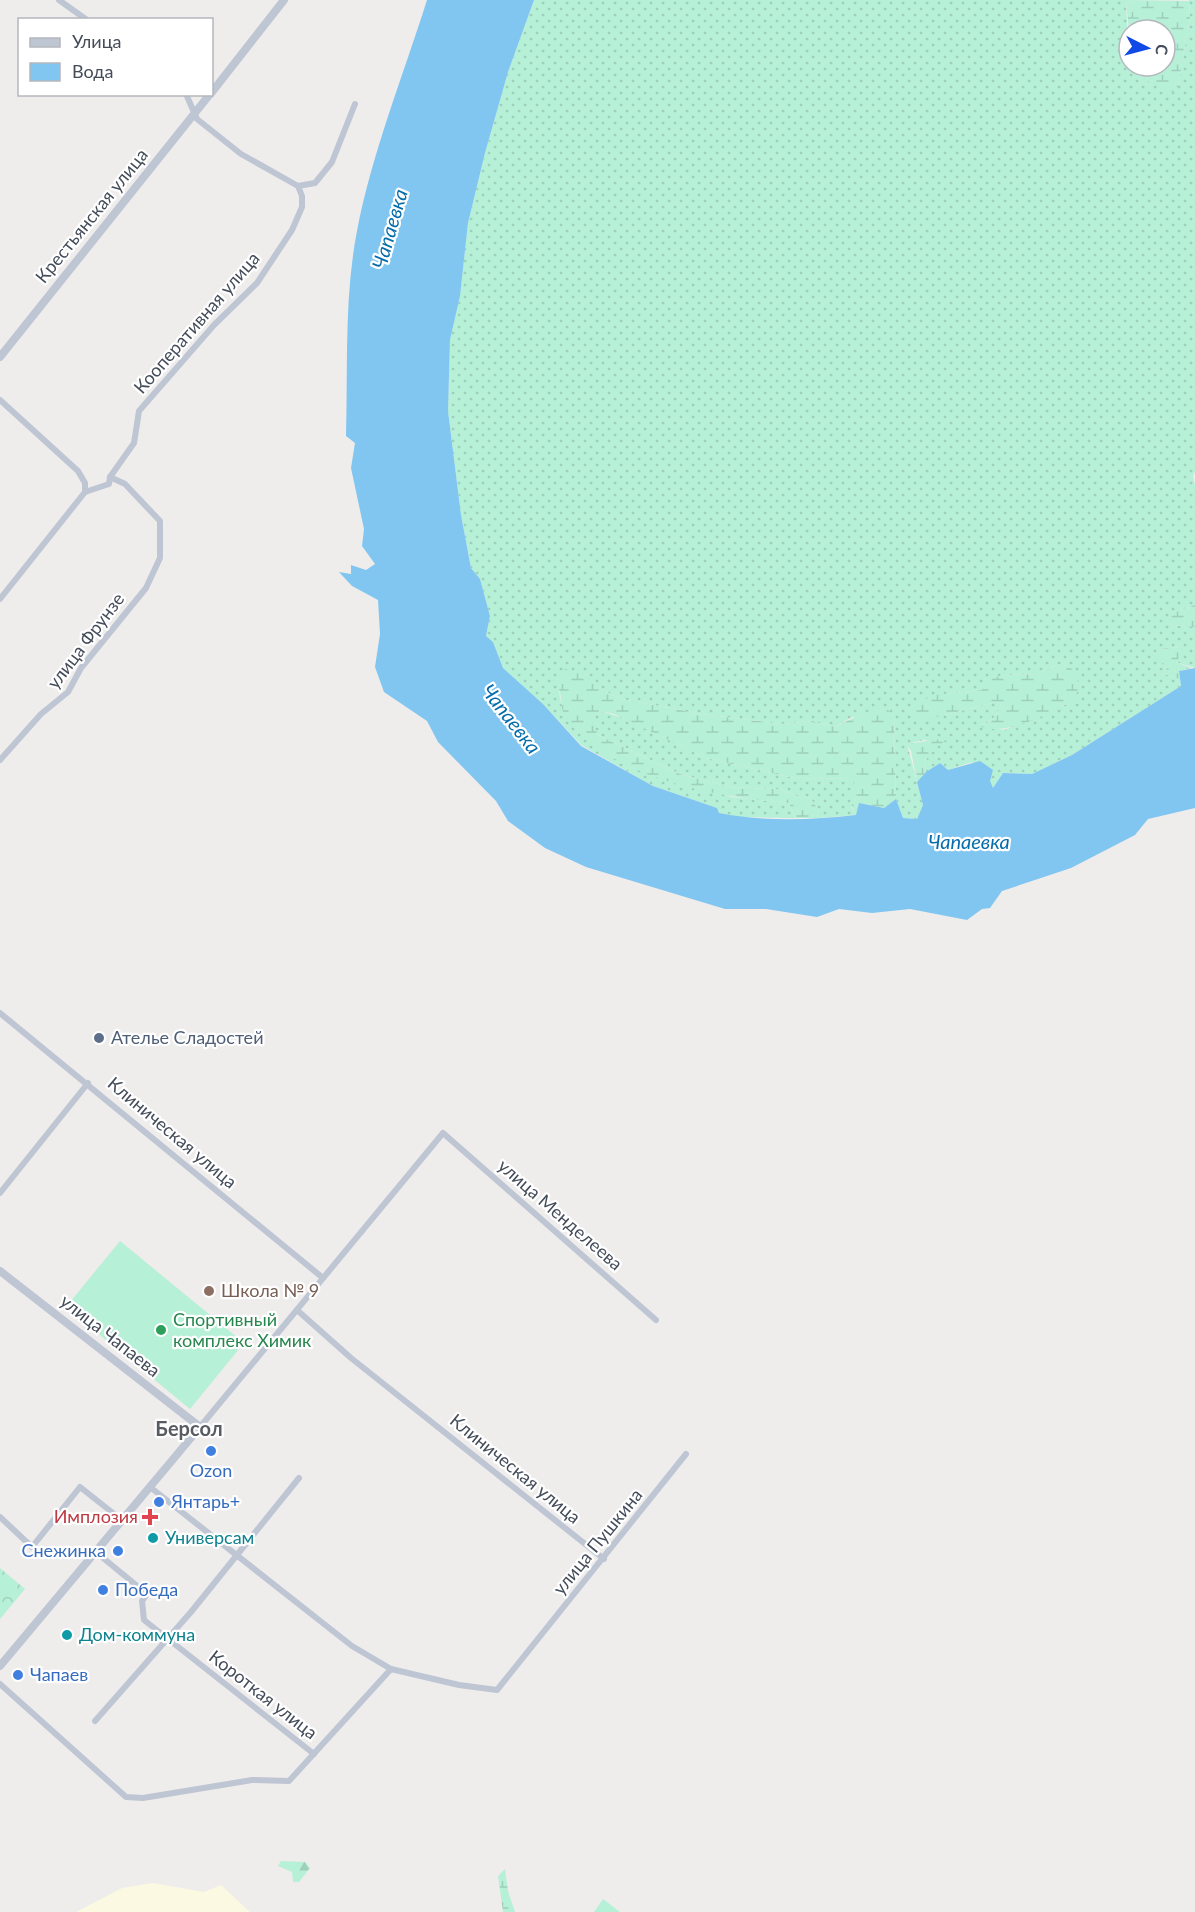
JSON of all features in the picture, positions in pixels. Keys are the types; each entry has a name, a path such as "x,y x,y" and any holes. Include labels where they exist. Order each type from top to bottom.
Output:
{"street":[{"path":"59,0 84,18"},
{"name":"Крестьянская улица","path":"213,90 284,0"},
{"path":"187,96 196,112 197,119 241,154 298,186 315,183 332,162 355,104"},
{"name":"Крестьянская улица","path":"0,357 209,96"},
{"name":"Кооперативная улица","path":"110,477 134,443 139,411 214,325 257,283 292,230 302,207 302,195 298,186"},
{"path":"0,400 78,471 85,483 85,492"},
{"path":"0,599 85,492 109,484 110,477"},
{"name":"улица Фрунзе","path":"0,760 41,714 68,692 81,668 146,588 160,558 160,521 125,484 110,477"},
{"name":"Клиническая улица","path":"0,1013 323,1278"},
{"path":"0,1193 88,1083"},
{"name":"улица Менделеева","path":"323,1278 443,1133 656,1320"},
{"name":"улица Чапаева","path":"0,1271 200,1427"},
{"path":"0,1666 97,1553 323,1278"},
{"name":"Клиническая улица","path":"297,1310 351,1358 604,1559"},
{"name":"улица Пушкина","path":"391,1670 459,1685 497,1690 687,1454"},
{"path":"94,1721 236,1557 299,1478"},
{"path":"0,1516 32,1547 80,1487 123,1521"},
{"path":"0,1684 126,1797 143,1798 252,1780 289,1781 391,1670 352,1646 236,1557 150,1487"},
{"name":"Короткая улица","path":"97,1553 147,1594 142,1601 144,1620 314,1754"}],"shaded area":[{"path":"153,1883 204,1892 221,1885 250,1912 76,1912 122,1888"}],"green space":[{"path":"534,0 1126,0 1127,18 1117,18 1117,78 1146,78 1148,81 1178,86 1190,18 1189,0 1195,0 1195,472 1193,475 1195,485 1195,605 1178,611 1172,625 1195,627 1195,668 1176,662 1180,647 1159,649 1167,668 1164,674 1180,679 1181,686 1072,755 1032,774 1003,773 993,788 972,762 948,770 940,763 926,772 924,767 931,746 941,744 924,740 907,744 923,805 917,819 903,818 896,799 894,716 852,717 835,727 812,721 781,724 702,714 627,700 612,695 595,684 558,685 561,703 575,729 731,797 789,803 795,818 739,817 719,813 717,808 653,786 581,745 543,704 503,668 493,642 486,636 490,616 480,579 471,568 461,515 448,411 450,340 460,295 468,223 508,72","holes":["1059,664 1067,704 1004,730 981,726 998,712 1001,704 996,702 945,715 953,693 982,690 1003,675 1038,674"]},
{"path":"1126,0 1189,1 1190,18 1178,86 1171,94 1146,78 1177,78 1177,18 1128,18"},
{"path":"1195,605 1195,627 1172,625 1168,620 1178,611"},
{"path":"1180,647 1182,653 1176,662 1191,668 1179,671 1180,679 1164,674 1167,668 1152,655 1159,649"},
{"path":"1059,664 1071,668 1076,675 1078,686 1076,698 1029,722 1002,729 980,726 996,715 1001,704 996,702 925,720 915,717 913,711 921,702 933,695 982,690 993,678 1003,675 1038,674"},
{"path":"565,669 578,672 612,695 627,700 702,714 781,724 812,721 835,727 871,709 887,709 894,716 896,799 884,808 859,803 857,815 851,802 851,793 856,778 798,779 706,758 614,714 601,711 591,720 598,735 680,774 730,787 776,789 811,799 817,808 818,818 795,818 789,803 734,797 649,775 622,763 599,749 570,724 564,714 560,692 552,681"},
{"path":"601,711 626,719 706,758 798,779 856,778 851,807 857,815 818,818 817,808 811,799 776,789 730,787 680,774 598,735 590,720"},
{"path":"948,738 941,744 931,747 924,767 926,772 917,782 911,751 906,744"},
{"name":"Спортивный комплекс Химик","path":"120,1241 244,1343 190,1409 66,1307"},
{"path":"0,1568 25,1589 0,1619"},
{"path":"281,1861 305,1862 310,1868 299,1882 293,1882 292,1872 278,1866"},
{"path":"505,1869 508,1891 515,1912 503,1912 498,1876"},
{"path":"603,1899 620,1912 594,1912"}],"water":[{"name":"Чапаевка","path":"427,0 534,0 508,72 485,153 468,223 460,296 450,340 448,411 461,515 471,568 480,579 490,616 486,636 493,642 503,668 543,704 581,746 653,786 717,808 719,813 753,818 823,818 856,815 859,803 884,808 896,799 903,818 917,819 923,805 917,782 926,772 940,763 948,770 980,761 993,770 990,781 993,788 1003,773 1032,774 1072,755 1181,686 1179,671 1195,668 1195,808 1148,819 1135,835 1071,868 1002,891 990,908 982,909 967,920 910,909 872,913 839,909 817,917 766,909 725,909 586,867 545,848 508,821 496,801 438,742 427,721 384,692 375,667 380,634 378,600 352,586 339,572 351,574 351,565 366,570 375,564 362,546 364,529 351,468 355,443 346,436 348,307 353,256 363,202 379,144"}],"place":[{"name":"Ателье Сладостей","path":"99,1038"},
{"name":"Школа № 9","path":"209,1291"},
{"name":"Спортивный комплекс Химик","path":"161,1330"},
{"name":"Ozon","path":"211,1451"},
{"name":"Янтарь+","path":"159,1502"},
{"name":"Имплозия","path":"150,1517"},
{"name":"Универсам","path":"153,1538"},
{"name":"Снежинка","path":"118,1551"},
{"name":"Победа","path":"103,1590"},
{"name":"Дом-коммуна","path":"67,1635"},
{"name":"Чапаев","path":"18,1675"}],"district":[{"name":"Берсол","path":"189,1429"}]}
